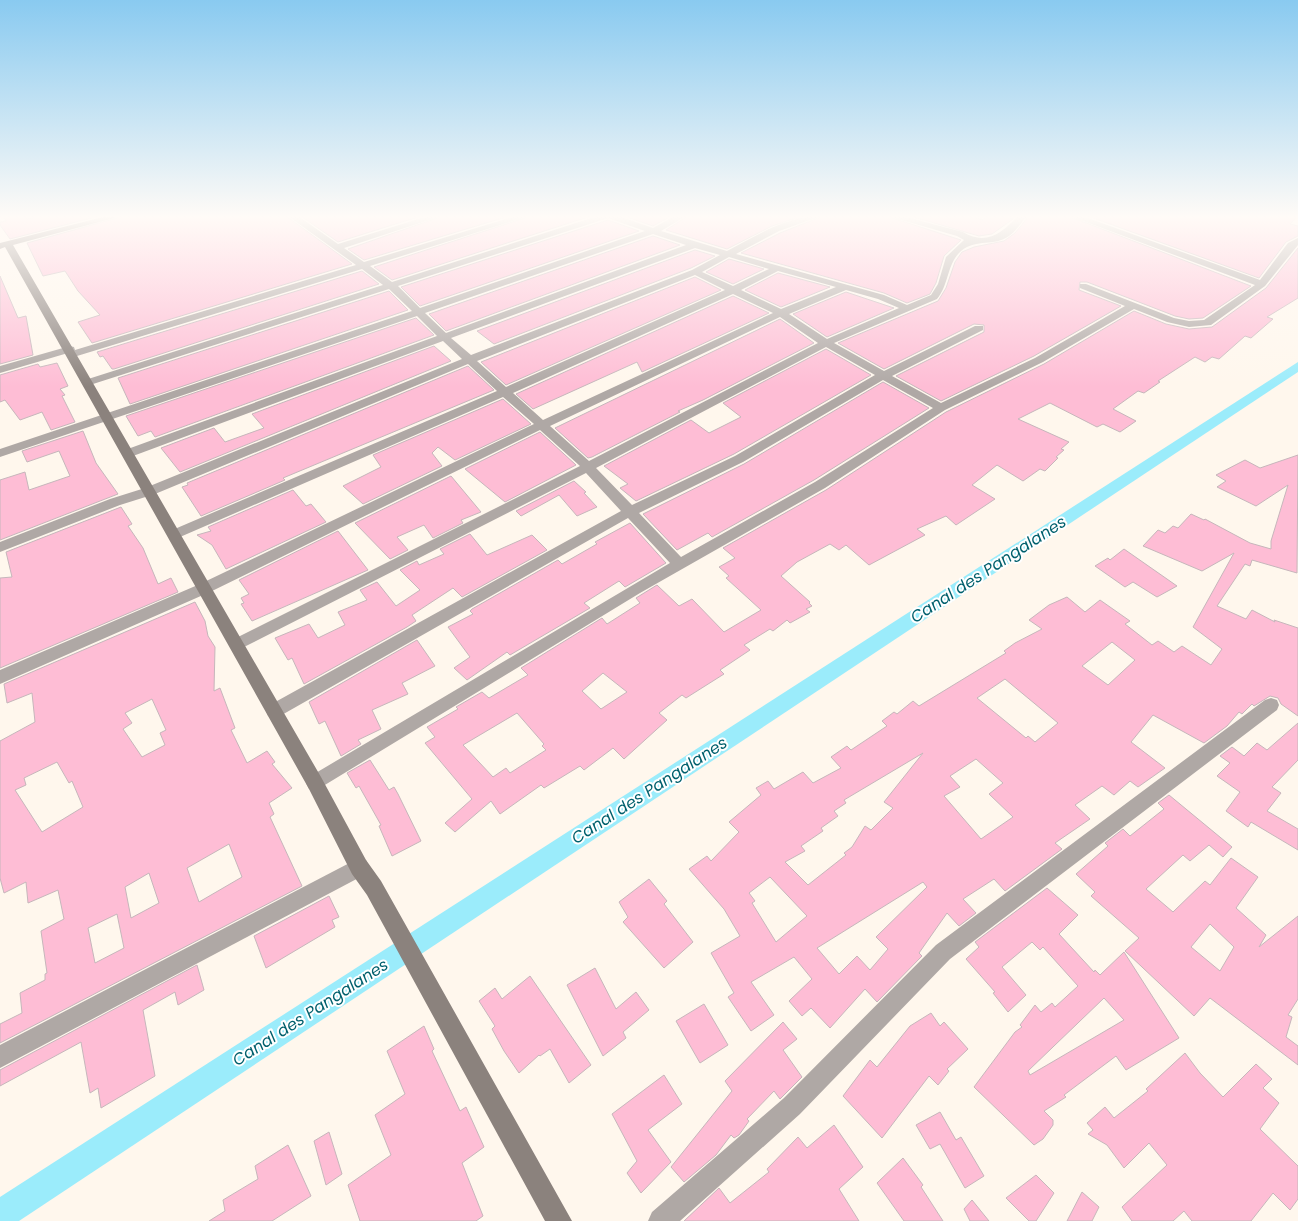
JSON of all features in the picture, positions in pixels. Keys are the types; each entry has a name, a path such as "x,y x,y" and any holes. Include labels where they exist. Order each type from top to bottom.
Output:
{"main road":[{"path":"22,273 71,351 109,417 315,783 359,867 374,888 453,1028 559,1221"}],"street":[{"path":"0,370 338,273"},
{"path":"376,273 393,286 444,337 588,467 678,564"},
{"path":"89,382 433,273"},
{"path":"0,453 530,273"},
{"path":"129,453 619,273"},
{"path":"0,547 115,502 150,491 469,360 692,273"},
{"path":"697,273 780,313 826,343 941,408"},
{"path":"175,534 505,392 731,291 767,273"},
{"path":"795,273 881,298 908,310"},
{"path":"237,644 588,467 826,343 934,298 942,288 946,273"},
{"path":"1232,273 1262,284"},
{"path":"1083,286 1170,320 1189,324 1207,323 1262,284 1270,273"},
{"path":"0,677 205,588 542,425 780,313 846,287"},
{"path":"315,783 678,564 820,485 941,408 1039,360 1134,305"},
{"path":"274,710 629,512 739,459 882,376 979,328"},
{"path":"661,1221 792,1106 943,952 1271,705"},
{"path":"0,1057 359,867"}],"building":[{"path":"42,273 56,273 43,276"},
{"path":"66,273 322,273 92,343 78,322 100,315 78,291"},
{"path":"356,273 365,273 379,284 114,369 97,352"},
{"path":"382,273 414,273 392,280"},
{"path":"444,273 516,273 420,306 401,287"},
{"path":"547,273 604,273 446,331 429,314"},
{"path":"633,273 678,273 494,344 477,331"},
{"path":"708,273 756,273 733,284"},
{"path":"778,273 830,287 781,307 745,290"},
{"path":"812,273 939,273 930,294 907,303 884,293"},
{"path":"951,273 1217,273 1251,286 1203,318 1189,319 1175,316 1087,282 1080,282 1079,290 1121,306 1034,356 941,401 896,376 984,332 984,325 974,324 884,369 838,343 938,301 946,288"},
{"path":"1245,273 1263,273 1259,278"},
{"path":"1278,273 1298,273 1298,298 1267,317 1273,319 1251,338 1245,336 1219,359 1212,357 1205,362 1195,357 1158,381 1160,382 1144,393 1138,391 1113,409 1136,421 1120,432 1103,424 1097,427 1050,403 1018,419 1069,442 1061,449 1064,450 1056,457 1058,458 1045,471 1040,469 1023,481 997,465 972,485 995,499 956,525 946,516 917,529 925,535 869,565 846,545 839,550 830,544 797,562 781,576 810,602 812,606 806,609 810,612 790,623 787,620 773,631 770,629 744,645 750,650 720,670 724,674 686,698 682,695 659,713 667,720 624,759 613,748 584,770 580,766 544,788 541,785 500,814 491,801 455,832 445,823 472,799 425,743 435,737 427,727 458,709 456,707 482,692 489,698 528,675 521,668 602,618 607,624 640,603 636,598 657,585 679,606 692,599 724,632 761,610 726,578 729,576 719,567 735,558 723,548 826,490 946,412 1044,364 1134,311 1166,324 1189,329 1212,327 1266,288","holes":["603,673 627,692 601,709 582,691","517,713 544,744 542,746 546,750 510,773 506,768 493,777 463,745"]},
{"path":"0,276 18,318 26,316 33,355 0,364"},
{"path":"695,277 721,290 506,385 481,362"},
{"path":"389,291 408,310 130,404 118,378"},
{"path":"846,292 894,308 827,337 793,314"},
{"path":"733,296 769,313 642,372 637,362 533,409 516,394"},
{"path":"416,318 434,335 155,437 151,431 138,436 126,416"},
{"path":"780,319 814,343 678,411 680,412 592,457 588,458 555,428"},
{"path":"434,346 451,361 180,472 161,448 214,428 225,442 264,428 252,414"},
{"path":"826,349 871,375 734,454 636,501 620,488 628,484 604,466 691,420 709,433 741,417 723,403"},
{"path":"57,363 68,386 60,389 65,395 62,396 75,422 51,430 42,412 20,420 5,400 0,402 0,375 38,364 40,367"},
{"path":"468,366 494,390 283,478 285,480 201,516 182,487 188,485 187,483"},
{"path":"883,382 929,408 814,480 712,537 708,533 677,550 643,514 744,464"},
{"path":"503,399 531,424 455,460 438,447 432,453 442,466 363,504 343,486 381,467 373,455"},
{"path":"83,431 96,463 118,494 0,540 0,480 25,472 29,490 70,476 59,451 27,462 22,451"},
{"path":"540,432 576,465 505,502 465,469"},
{"path":"1298,455 1297,573 1252,560 1250,566 1245,564 1217,606 1246,619 1252,610 1275,622 1274,620 1298,628 1298,716 1281,704 1278,698 1270,696 1254,706 1252,704 1242,714 1239,712 1227,726 1204,743 1153,715 1131,742 1165,768 1138,787 1130,781 1114,795 1102,786 1075,805 1090,819 1055,843 1062,849 1005,891 994,879 963,899 976,913 959,926 947,913 919,953 922,956 877,1002 865,989 830,1028 811,1008 802,1016 789,1001 812,979 794,957 751,982 774,1015 751,1031 728,997 734,993 711,953 740,936 724,909 689,869 707,856 711,861 739,832 729,822 761,795 756,788 768,781 774,789 803,772 813,783 841,768 831,757 847,746 851,750 887,726 882,721 894,712 897,714 913,701 919,706 1006,653 1004,651 1015,643 1042,629 1029,620 1049,605 1067,597 1085,612 1100,600 1130,621 1125,624 1152,645 1158,641 1174,652 1182,646 1211,665 1222,649 1193,627 1234,553 1202,571 1143,546 1158,530 1165,533 1173,526 1178,528 1191,514 1205,519 1250,543 1271,549 1271,541 1288,485 1256,506 1217,487 1226,481 1216,475 1245,460 1260,468","holes":["1112,642 1135,660 1108,685 1082,666","1005,679 1058,723 1035,742 1028,736 1026,738 977,698","923,753 884,802 893,808 871,830 865,826 852,847 844,853 846,855 808,885 785,862 805,851 801,846 823,831 821,828 838,816 834,811 846,803 844,800","976,759 1003,783 989,794 1013,817 981,839 944,796 960,787 950,776","770,877 807,916 776,942 752,903 755,901 749,893","923,882 927,887 876,937 888,949 870,970 857,956 839,974 817,948"]},
{"path":"451,476 481,512 461,520 463,523 433,538 424,525 397,537 408,550 390,559 355,523"},
{"path":"574,481 586,492 584,493 597,507 577,516 559,495 521,516 516,511"},
{"path":"293,490 306,506 311,504 326,522 226,569 212,545 197,535 211,531 208,527"},
{"path":"121,507 132,524 128,526 143,548 158,584 171,578 178,592 0,668 0,578 12,577 6,552"},
{"path":"630,523 666,563 625,587 619,581 584,603 590,608 510,655 507,652 467,680 454,668 470,657 448,627 473,614 470,611 472,609 558,560 562,564 597,544 595,542"},
{"path":"338,531 368,570 252,621 241,604 244,603 241,598 249,594 239,580"},
{"path":"470,534 487,555 532,535 547,550 462,597 453,588 412,615 416,621 407,627 304,684 292,658 288,660 275,638 309,624 318,638 345,625 338,612 367,600 360,590 377,582 396,606 420,590 400,570 417,561 419,565 444,554 440,549"},
{"path":"1124,549 1177,586 1157,597 1133,582 1125,587 1095,566 1108,558 1110,560"},
{"path":"195,602 205,621 208,636 215,647 214,691 220,688 235,728 231,730 247,763 267,751 275,762 272,764 292,788 269,803 274,814 270,817 302,886 0,1043 0,1024 22,1013 20,993 45,980 45,974 47,973 41,931 64,919 58,890 28,903 26,882 4,893 0,878 0,741 35,722 32,693 7,703 4,684","holes":["152,699 166,730 160,733 165,745 142,757 123,729 132,723 125,713","57,762 69,783 72,781 83,807 42,832 15,790 26,785 24,778","229,844 242,877 199,902 187,868","149,873 159,903 131,918 125,887","117,914 124,948 95,963 88,928"]},
{"path":"417,640 435,666 402,683 408,694 372,710 381,729 358,740 361,744 341,756 325,721 319,724 309,702"},
{"path":"1298,723 1298,760 1272,787 1281,793 1267,811 1298,829 1298,850 1251,822 1248,827 1226,811 1240,792 1217,776 1230,763 1220,756 1232,747 1244,756 1257,743 1267,750"},
{"path":"370,760 389,790 394,787 421,841 392,856 379,826 381,825 359,786 356,788 347,773"},
{"path":"1169,795 1232,847 1223,857 1209,845 1190,861 1183,855 1146,889 1173,912 1205,881 1210,885 1231,858 1258,877 1236,908 1266,935 1259,947 1298,916 1298,999 1288,1015 1292,1017 1286,1037 1298,1046 1298,1065 1210,998 1194,1016 1125,951 1139,938 1091,896 1095,892 1076,874 1108,846 1105,843 1123,829 1130,836 1164,809 1158,803","holes":["1210,924 1234,947 1220,971 1191,947"]},
{"path":"649,879 667,901 664,904 693,942 664,968 623,922 628,917 619,902"},
{"path":"1047,888 1078,915 1059,934 1094,972 1095,970 1100,975 1124,952 1179,1038 1126,1070 1116,1056 1064,1095 1066,1097 1044,1111 1053,1120 1053,1125 1043,1139 1034,1145 974,1087 1015,1032 1022,1027 1020,1025 1035,1005 1041,1012 1052,1003 1055,1007 1078,986 1043,947 1040,950 1032,942 1002,967 1026,995 1008,1012 993,993 995,992 966,959 979,947 975,942","holes":["1104,998 1124,1020 1030,1075 1028,1071"]},
{"path":"329,896 339,917 332,920 335,927 266,968 254,936"},
{"path":"197,965 204,990 178,1005 175,992 143,1010 155,1076 101,1108 98,1088 90,1093 81,1042 0,1086 0,1070"},
{"path":"595,968 616,1009 636,992 649,1010 623,1032 626,1038 603,1056 567,985"},
{"path":"530,976 591,1065 569,1083 550,1049 539,1055 519,1073 504,1051 492,1029 495,1026 479,1001 495,988 502,999"},
{"path":"704,1004 728,1045 700,1063 676,1021"},
{"path":"931,1013 940,1026 944,1022 968,1049 947,1069 949,1071 938,1085 929,1076 882,1138 843,1096 870,1060 877,1067 910,1026"},
{"path":"783,1022 797,1039 783,1050 802,1077 780,1099 774,1091 747,1119 749,1121 739,1135 734,1138 731,1135 716,1155 684,1182 671,1167 732,1091 725,1081"},
{"path":"424,1026 434,1049 432,1051 460,1111 466,1107 484,1147 462,1163 483,1216 476,1221 360,1221 348,1185 391,1155 375,1115 405,1094 387,1051"},
{"path":"1185,1053 1200,1073 1223,1097 1256,1064 1272,1079 1263,1088 1279,1103 1260,1129 1298,1166 1298,1199 1290,1210 1273,1193 1251,1221 1192,1221 1184,1211 1173,1221 1132,1221 1122,1207 1167,1165 1149,1143 1124,1168 1107,1145 1088,1134 1093,1130 1087,1123 1105,1107 1114,1118 1148,1091 1146,1089"},
{"path":"664,1075 682,1104 648,1130 671,1162 641,1193 627,1173 637,1161 612,1114"},
{"path":"940,1112 956,1140 961,1137 984,1176 965,1188 940,1144 930,1149 916,1125"},
{"path":"834,1125 863,1167 839,1189 859,1221 684,1221 719,1188 730,1203 769,1172 767,1169 798,1137 807,1148"},
{"path":"329,1132 342,1174 326,1185 314,1141"},
{"path":"288,1145 311,1196 272,1221 209,1221 225,1211 223,1200 258,1179 255,1166"},
{"path":"903,1158 923,1185 921,1187 943,1221 904,1221 877,1183"},
{"path":"1036,1175 1054,1193 1036,1221 1029,1221 1006,1198"},
{"path":"1082,1192 1099,1207 1092,1221 1067,1221"},
{"path":"972,1200 989,1221 970,1221 964,1209"}],"waterway":[{"name":"Canal des Pangalanes","path":"0,1215 1298,366"}]}
